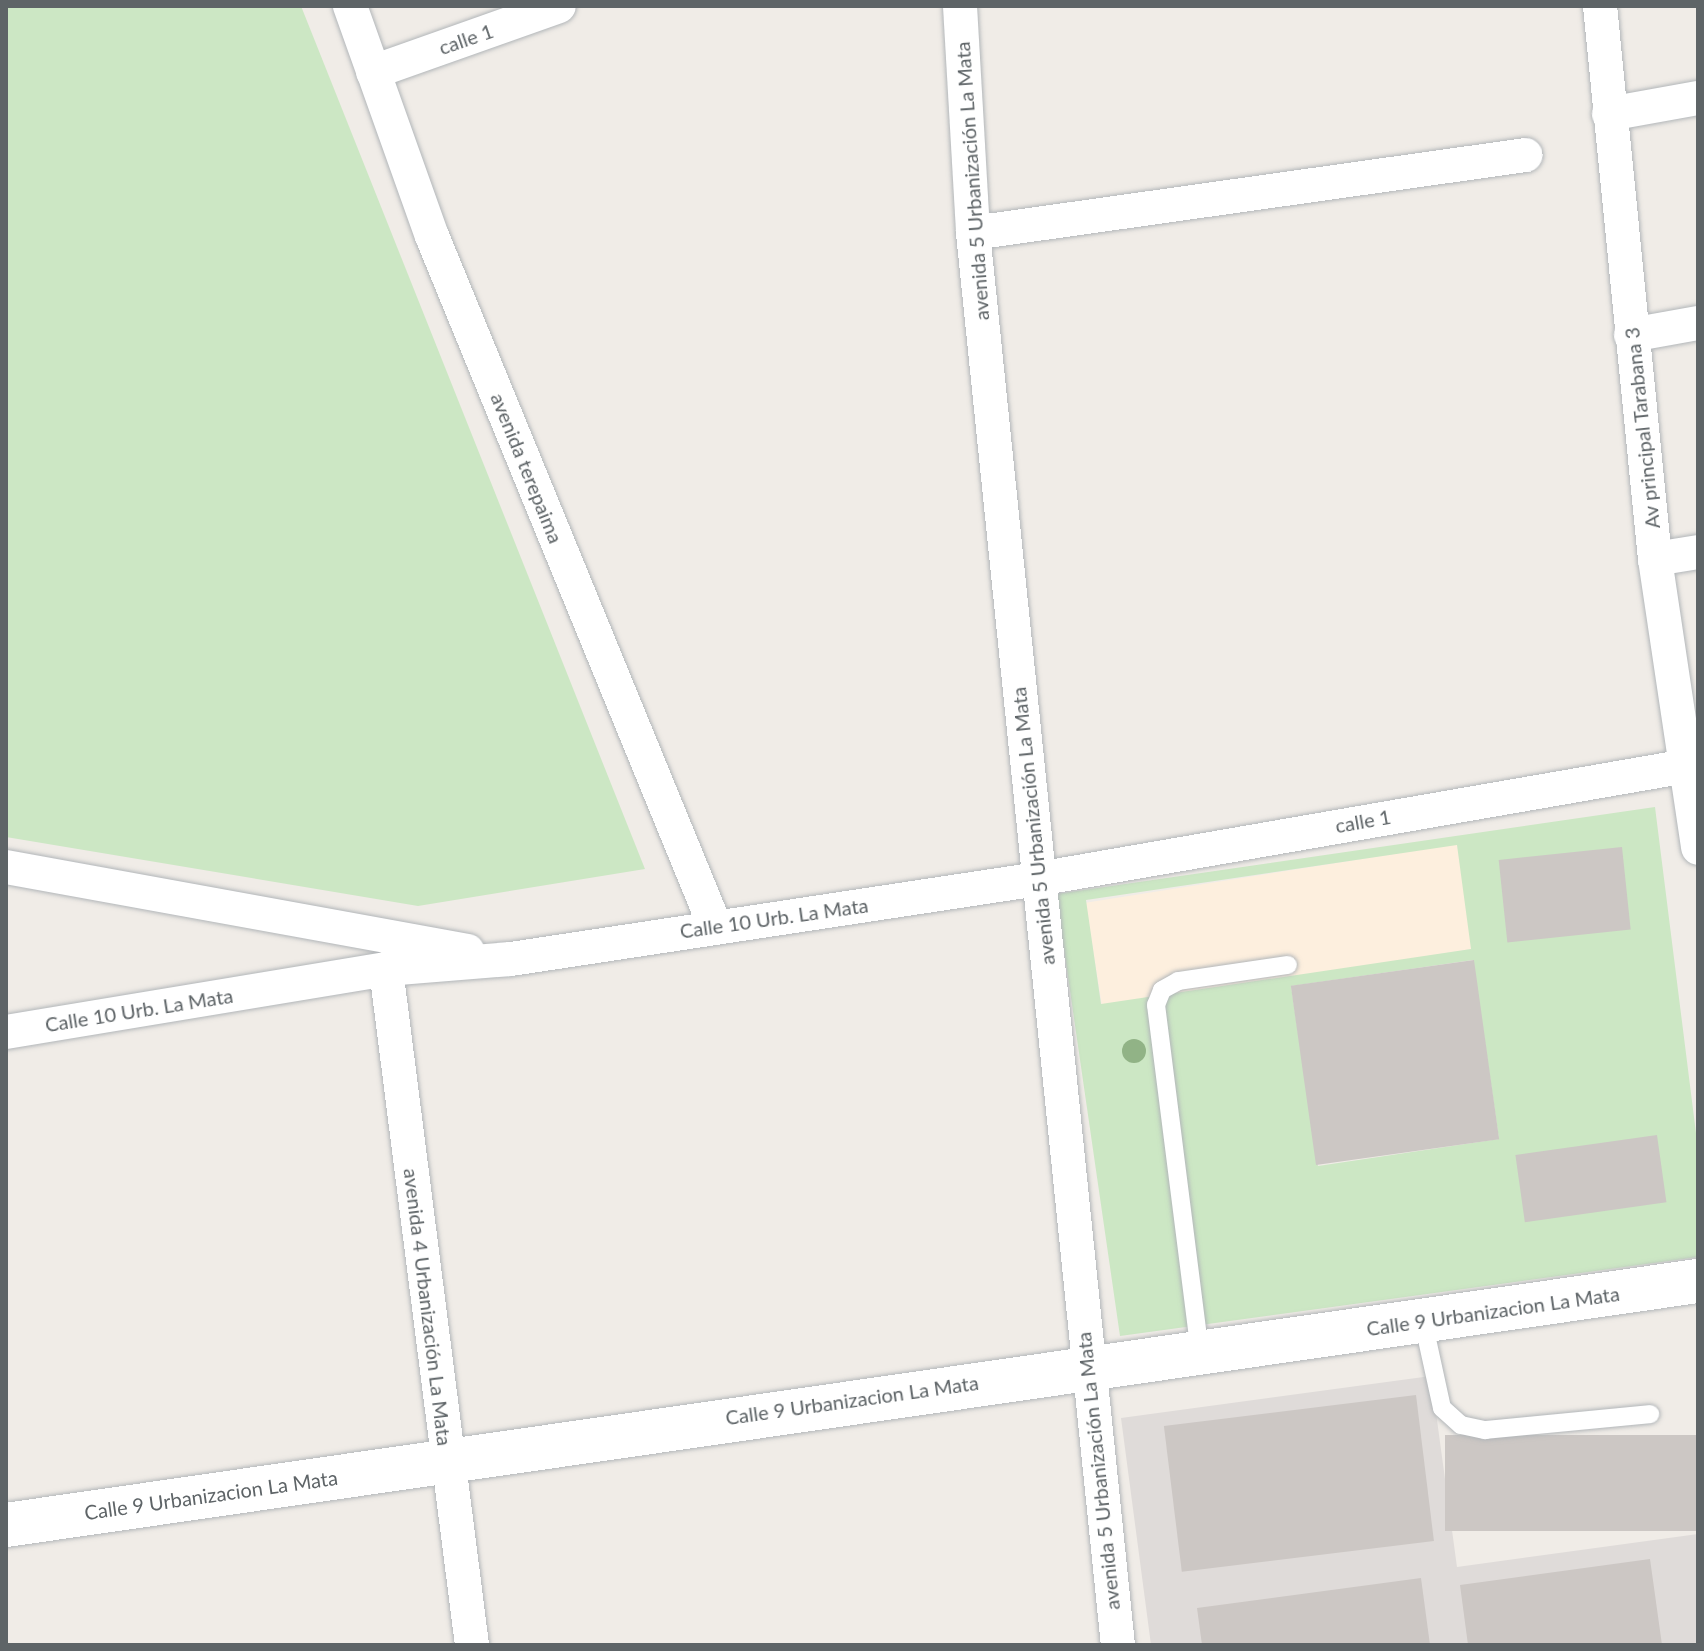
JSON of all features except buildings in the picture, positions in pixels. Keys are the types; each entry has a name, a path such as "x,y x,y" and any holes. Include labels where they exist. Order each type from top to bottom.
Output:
{"street":[{"name":"avenida terepaima","path":"350,6 432,236 715,926"},
{"name":"calle 1","path":"373,72 559,6"},
{"name":"avenida 5 Urbanización La Mata","path":"960,6 973,233 1086,1366 1118,1645"},
{"name":"Av principal Tarabana 3","path":"1600,6 1655,559 1695,762 1698,848"},
{"path":"1609,114 1698,98"},
{"path":"973,233 1526,155"},
{"path":"1631,335 1698,323"},
{"path":"1655,559 1698,552"},
{"name":"calle 1","path":"1038,879 1695,762"},
{"name":"Calle 10 Urb. La Mata","path":"6,867 511,959"},
{"name":"Calle 10 Urb. La Mata","path":"6,1032 386,969 511,959 1038,879"},
{"name":"avenida 4 Urbanización La Mata","path":"386,969 472,1645"},
{"name":"Calle 9 Urbanizacion La Mata","path":"6,1525 1086,1366 1200,1353 1698,1281"}],"lane":[{"path":"1200,1353 1156,1005 1162,990 1178,981 1288,965"},
{"path":"1423,1321 1442,1408 1461,1425 1485,1430 1650,1414"}],"shaded area":[{"path":"1457,844 1474,949 1102,1008 1086,903"},
{"path":"1431,1376 1457,1567 1698,1534 1698,1645 1151,1645 1121,1418"}],"green space":[{"path":"6,6 301,6 645,869 418,906 6,837"},
{"path":"1655,807 1698,1149 1698,1257 1120,1336 1056,894","holes":["1457,845 1471,949 1101,1004 1086,900","1473,960 1499,1139 1318,1166 1291,986"]}]}
